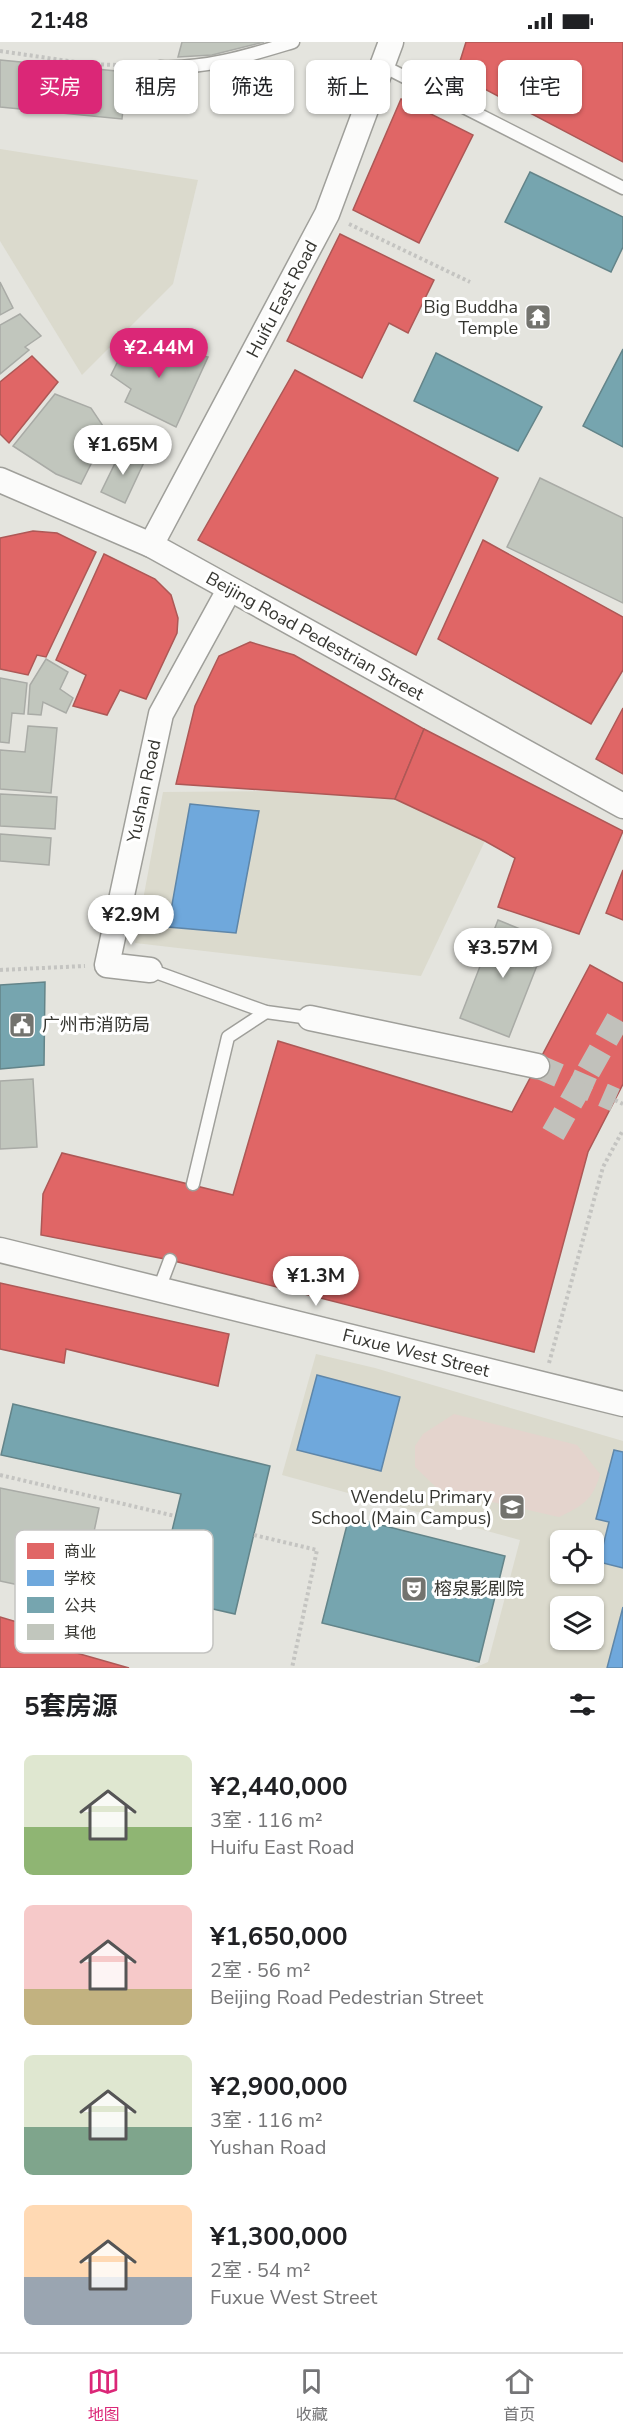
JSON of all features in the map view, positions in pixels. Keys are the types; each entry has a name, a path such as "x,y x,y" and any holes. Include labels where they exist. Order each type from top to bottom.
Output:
{"street":[{"name":"Huifu East Road","path":"385,60 391,42"},
{"name":"Huifu East Road","path":"150,545 327,214 365,114"},
{"name":"Beijing Road Pedestrian Street","path":"0,480 150,545 623,806"},
{"name":"Yushan Road","path":"107,965 160,714 229,590"},
{"path":"107,965 150,970"},
{"path":"310,1018 537,1066"},
{"name":"Fuxue West Street","path":"0,1250 623,1404"}],"lane":[{"path":"198,66 229,62 293,42"},
{"path":"390,70 623,188"},
{"path":"150,970 266,1012 310,1018"},
{"path":"193,1184 228,1037 266,1012"},
{"path":"159,1289 170,1260"}],"path":[{"path":"0,51 89,64 114,65"},
{"path":"327,214 470,282"},
{"path":"0,970 107,965"},
{"path":"615,1100 623,1104"},
{"path":"543,1385 603,1167 623,1130"},
{"path":"0,1475 175,1516"},
{"path":"254,1535 316,1550 292,1668"}],"shaded area":[{"path":"0,149 198,180 173,284 82,375 0,241"},
{"path":"278,791 395,799 485,841 421,976 135,943 163,792"},
{"name":"Wendelu Primary School (Main Campus)","path":"316,1354 375,1368 623,1441 623,1668 474,1668 488,1662 520,1540 282,1475"},
{"path":"454,1414 577,1445 600,1474 594,1490 586,1501 559,1517 439,1490 415,1467 415,1446 423,1434"}],"building: 商业":[{"path":"466,42 623,42 623,162 532,114 582,114 582,60 498,60 498,96 486,90 486,60 460,60"},
{"path":"401,99 402,114 431,114 473,135 419,243 353,210"},
{"path":"340,234 434,280 408,333 389,323 362,378 287,341"},
{"path":"32,356 58,382 9,443 0,434 0,382"},
{"path":"295,370 498,478 416,655 198,540"},
{"path":"33,531 57,533 96,552 46,657 37,655 28,675 0,669 0,538"},
{"path":"483,540 623,617 623,670 591,724 438,639"},
{"path":"104,554 155,579 171,595 178,618 177,633 146,699 120,690 107,715 73,706 86,675 56,660"},
{"path":"250,642 294,655 424,729 395,799 176,784 195,706 219,656"},
{"path":"623,708 623,774 596,759"},
{"path":"424,729 623,831 579,934 498,907 515,858 485,841 395,799"},
{"path":"623,870 623,920 606,913"},
{"path":"590,965 623,983 623,1084 588,1152 534,1352 170,1260 41,1235 43,1194 62,1153 233,1195 278,1041 512,1112"},
{"path":"0,1283 229,1334 218,1386 66,1349 64,1363 0,1349"},
{"path":"0,1617 15,1621 15,1653 76,1653 129,1668 0,1668"}],"building: 学校":[{"path":"190,804 259,811 236,933 168,927"},
{"path":"317,1375 400,1397 381,1471 297,1450"},
{"path":"614,1450 623,1452 623,1568 604,1563 604,1542 609,1522 596,1519"},
{"path":"623,1607 623,1668 607,1668"}],"building: 公共":[{"path":"530,172 623,217 623,247 611,272 505,222"},
{"path":"623,349 623,447 583,426"},
{"path":"436,353 542,407 518,451 414,401"},
{"name":"广州市消防局","path":"45,982 44,1065 0,1069 0,985"},
{"path":"13,1404 270,1466 235,1614 213,1609 213,1530 172,1530 181,1494 1,1455"},
{"name":"榕泉影剧院","path":"349,1517 505,1556 479,1662 322,1623"}],"building: 其他":[{"path":"182,42 264,42 212,55 178,57"},
{"path":"0,60 18,62 18,109 0,107"},
{"path":"102,70 114,71 114,114 123,114 122,119 71,114 102,114"},
{"path":"0,282 13,308 0,315"},
{"path":"20,314 41,336 25,347 29,350 0,374 0,325"},
{"path":"128,341 208,357 176,427 125,402 131,389 111,375"},
{"path":"55,394 91,408 107,432 81,484 56,474 13,446"},
{"path":"122,449 145,460 125,503 101,492"},
{"path":"540,478 623,518 623,603 507,547"},
{"path":"46,659 68,672 60,689 73,698 66,713 43,702 41,715 28,714 30,685"},
{"path":"0,678 27,683 24,714 12,713 9,743 0,742"},
{"path":"28,726 57,728 51,793 0,789 0,750 25,752"},
{"path":"0,794 57,797 55,829 0,826"},
{"path":"0,834 51,838 49,865 0,861"},
{"path":"498,920 547,940 509,1037 460,1018"},
{"path":"33,1079 37,1147 0,1149 0,1081"},
{"path":"0,1488 99,1508 94,1530 15,1530 15,1584 0,1581"}],"tunnel":[{"path":"553,1134 623,1010"},
{"path":"537,1066 615,1100"}],"place":[{"name":"Big Buddha Temple","path":"538,317"},
{"name":"广州市消防局","path":"22,1025"},
{"name":"Wendelu Primary School (Main Campus)","path":"512,1507"},
{"name":"榕泉影剧院","path":"414,1589"}]}
